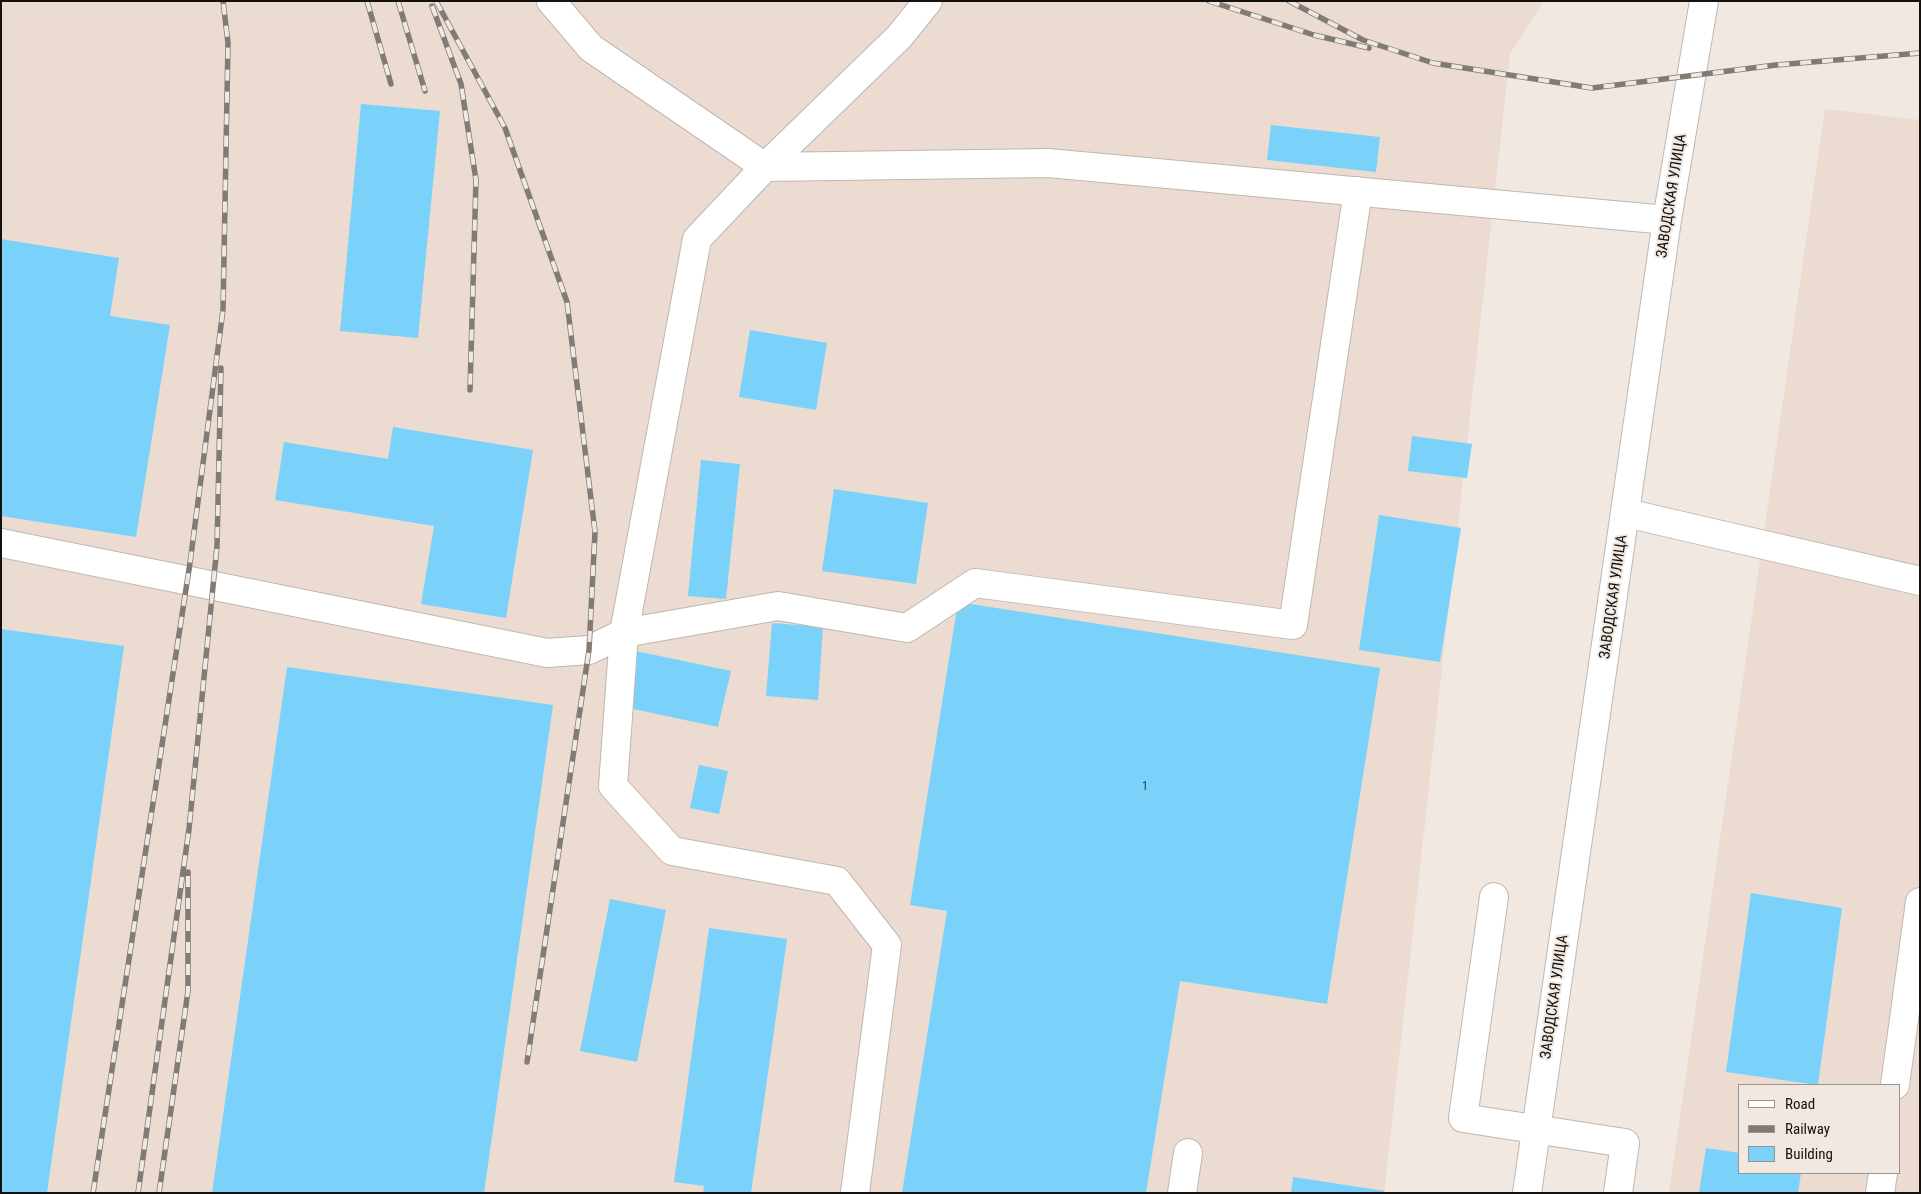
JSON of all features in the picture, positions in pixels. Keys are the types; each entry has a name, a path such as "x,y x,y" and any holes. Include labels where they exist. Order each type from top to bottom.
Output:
{"street":[{"path":"551,1 591,48 765,167 1048,163 1667,220"},
{"path":"855,1193 887,945 837,881 672,851 613,786 624,633 698,239 765,167 900,37 928,1"},
{"name":"ЗАВОДСКАЯ УЛИЦА","path":"1527,1193 1667,220 1704,1"},
{"path":"1,544 546,653 589,650 624,633 778,606 907,628 975,583 1293,625 1358,192"},
{"path":"1626,513 1920,581"},
{"path":"1494,897 1463,1118 1625,1143 1618,1193"},
{"path":"1895,1084 1920,902"},
{"path":"1182,1193 1188,1153"},
{"path":"1880,1193 1883,1174"}],"shaded area":[{"path":"1,1 1544,1 1510,54 1384,1193 1,1193"},
{"path":"1825,109 1920,120 1920,1193 1669,1193"}],"building":[{"path":"361,104 440,111 418,338 340,331"},
{"path":"1271,125 1380,137 1376,172 1267,160"},
{"path":"1,239 119,258 110,316 170,325 136,537 1,516"},
{"path":"750,330 827,343 816,410 739,397"},
{"path":"393,427 533,450 506,618 421,604 434,526 275,500 284,442 388,459"},
{"path":"1412,436 1472,444 1467,478 1408,471"},
{"path":"701,460 740,464 726,599 688,596"},
{"path":"834,489 928,503 916,584 822,571"},
{"path":"1379,515 1461,528 1440,662 1359,650"},
{"path":"958,602 1380,668 1327,1004 1180,981 1146,1193 902,1193 947,911 910,905"},
{"path":"772,623 823,627 818,700 766,696"},
{"path":"1,629 124,646 47,1193 1,1193"},
{"path":"636,651 731,671 718,727 624,707"},
{"path":"287,667 553,705 484,1193 212,1193"},
{"path":"699,765 728,771 719,814 690,808"},
{"path":"1751,893 1842,908 1818,1084 1726,1072"},
{"path":"610,899 666,910 637,1062 580,1051"},
{"path":"709,928 787,939 751,1193 703,1193 704,1186 674,1182"},
{"path":"1706,1148 1738,1153 1738,1174 1801,1174 1798,1193 1699,1193"},
{"path":"1293,1177 1385,1191 1384,1193 1291,1193"}],"railway":[{"path":"93,1193 190,563 223,310 228,43 223,1"},
{"path":"367,1 391,84"},
{"path":"398,1 425,91"},
{"path":"436,1 505,128 567,302 595,532 589,650 527,1062"},
{"path":"1209,1 1314,35 1369,48"},
{"path":"1289,1 1363,40 1433,63 1592,88 1776,65 1920,53"},
{"path":"432,6 461,84 476,180 470,390"},
{"path":"138,1193 189,829 217,546 221,368"},
{"path":"159,1193 188,991 188,872"}]}
